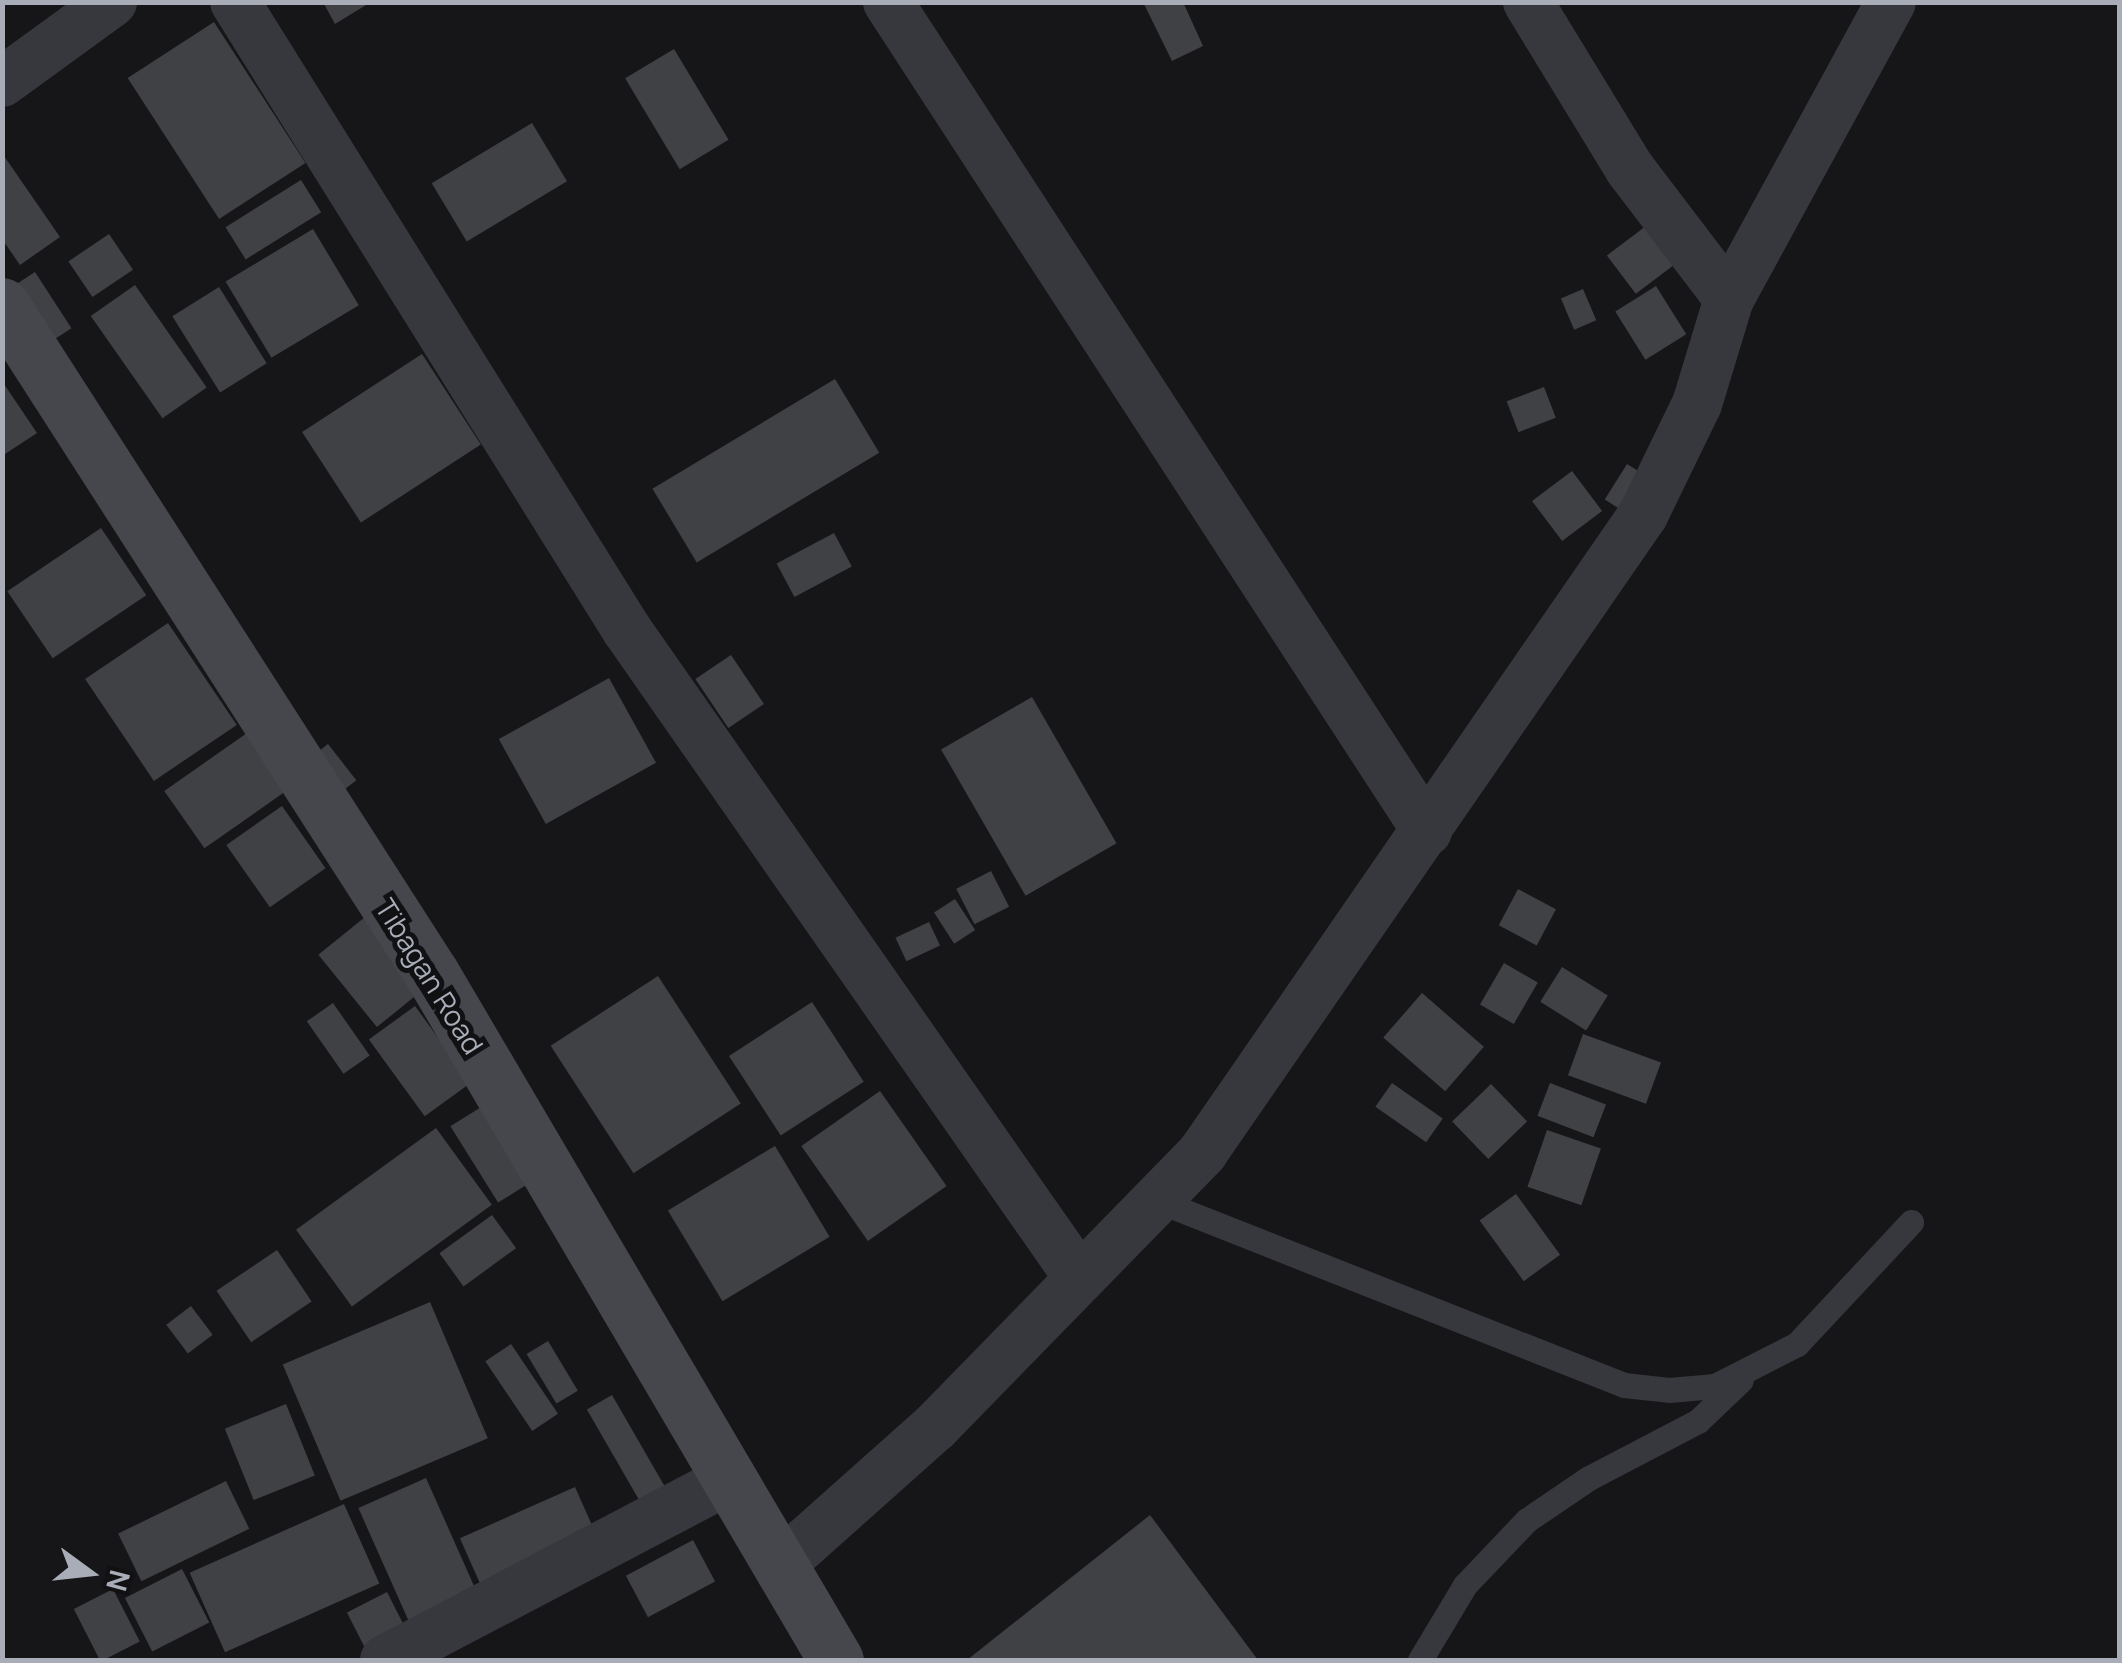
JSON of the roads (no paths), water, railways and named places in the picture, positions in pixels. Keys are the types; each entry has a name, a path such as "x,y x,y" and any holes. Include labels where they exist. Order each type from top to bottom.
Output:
{"main road":[{"name":"Tibagan Road","path":"2,305 432,974 836,1660"}],"street":[{"path":"2,82 112,2"},
{"path":"235,2 627,630 1080,1279"},
{"path":"888,2 1426,831"},
{"path":"1528,2 1630,169 1729,299"},
{"path":"780,1565 935,1427 1202,1152 1643,515 1697,404 1729,299 1891,2"},
{"path":"385,1660 730,1480"}],"lane":[{"path":"1156,1200 1624,1386 1715,1386 1796,1344 1911,1222"},
{"path":"1420,1660 1465,1585 1526,1520 1589,1478 1698,1422 1755,1366"}]}
